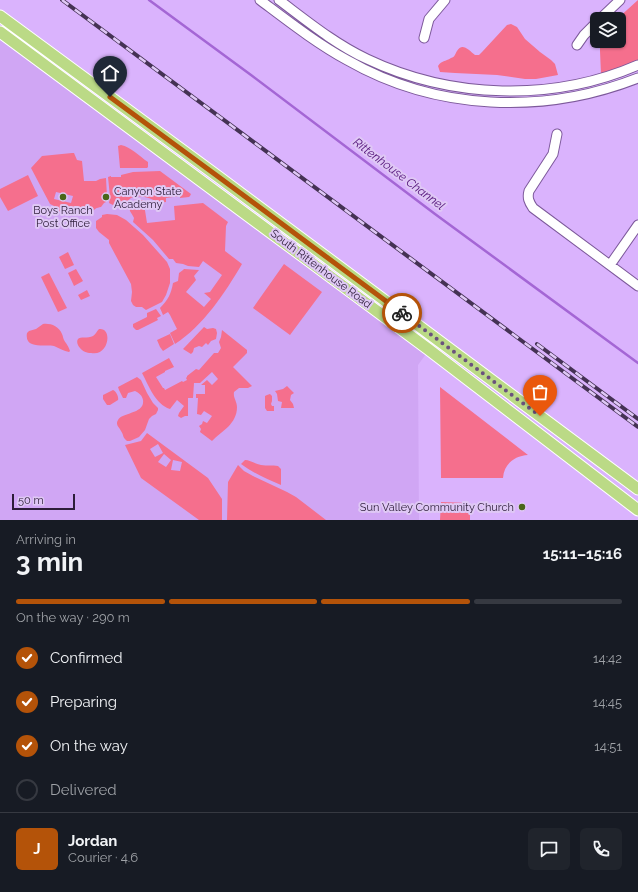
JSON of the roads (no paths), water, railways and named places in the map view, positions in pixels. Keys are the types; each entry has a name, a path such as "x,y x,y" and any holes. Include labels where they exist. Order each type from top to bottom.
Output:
{"main road":[{"name":"South Rittenhouse Road","path":"0,16 277,220 638,490"},
{"name":"South Rittenhouse Road","path":"0,32 428,349 638,510"},
{"path":"269,230 277,220"}],"street":[{"path":"260,0 324,47 372,73 427,93 456,99 509,103 540,102 594,93 638,78"},
{"path":"279,0 315,27 345,47 367,59 415,77 444,85 472,90 498,91 548,89 592,81 638,65"},
{"path":"424,38 429,18 444,0"},
{"path":"607,12 620,0"},
{"path":"577,45 590,29"},
{"path":"557,134 553,154 529,191 528,200 533,208 638,286"},
{"path":"610,265 638,225"}],"waterway":[{"name":"Rittenhouse Channel","path":"149,0 435,214 638,363"}],"railway":[{"path":"62,0 638,427"},
{"path":"537,344 638,419"}],"place":[{"name":"Boys Ranch Post Office","path":"63,197"},
{"name":"Canyon State Academy","path":"106,197"},
{"name":"Sun Valley Community Church","path":"522,507"}]}
